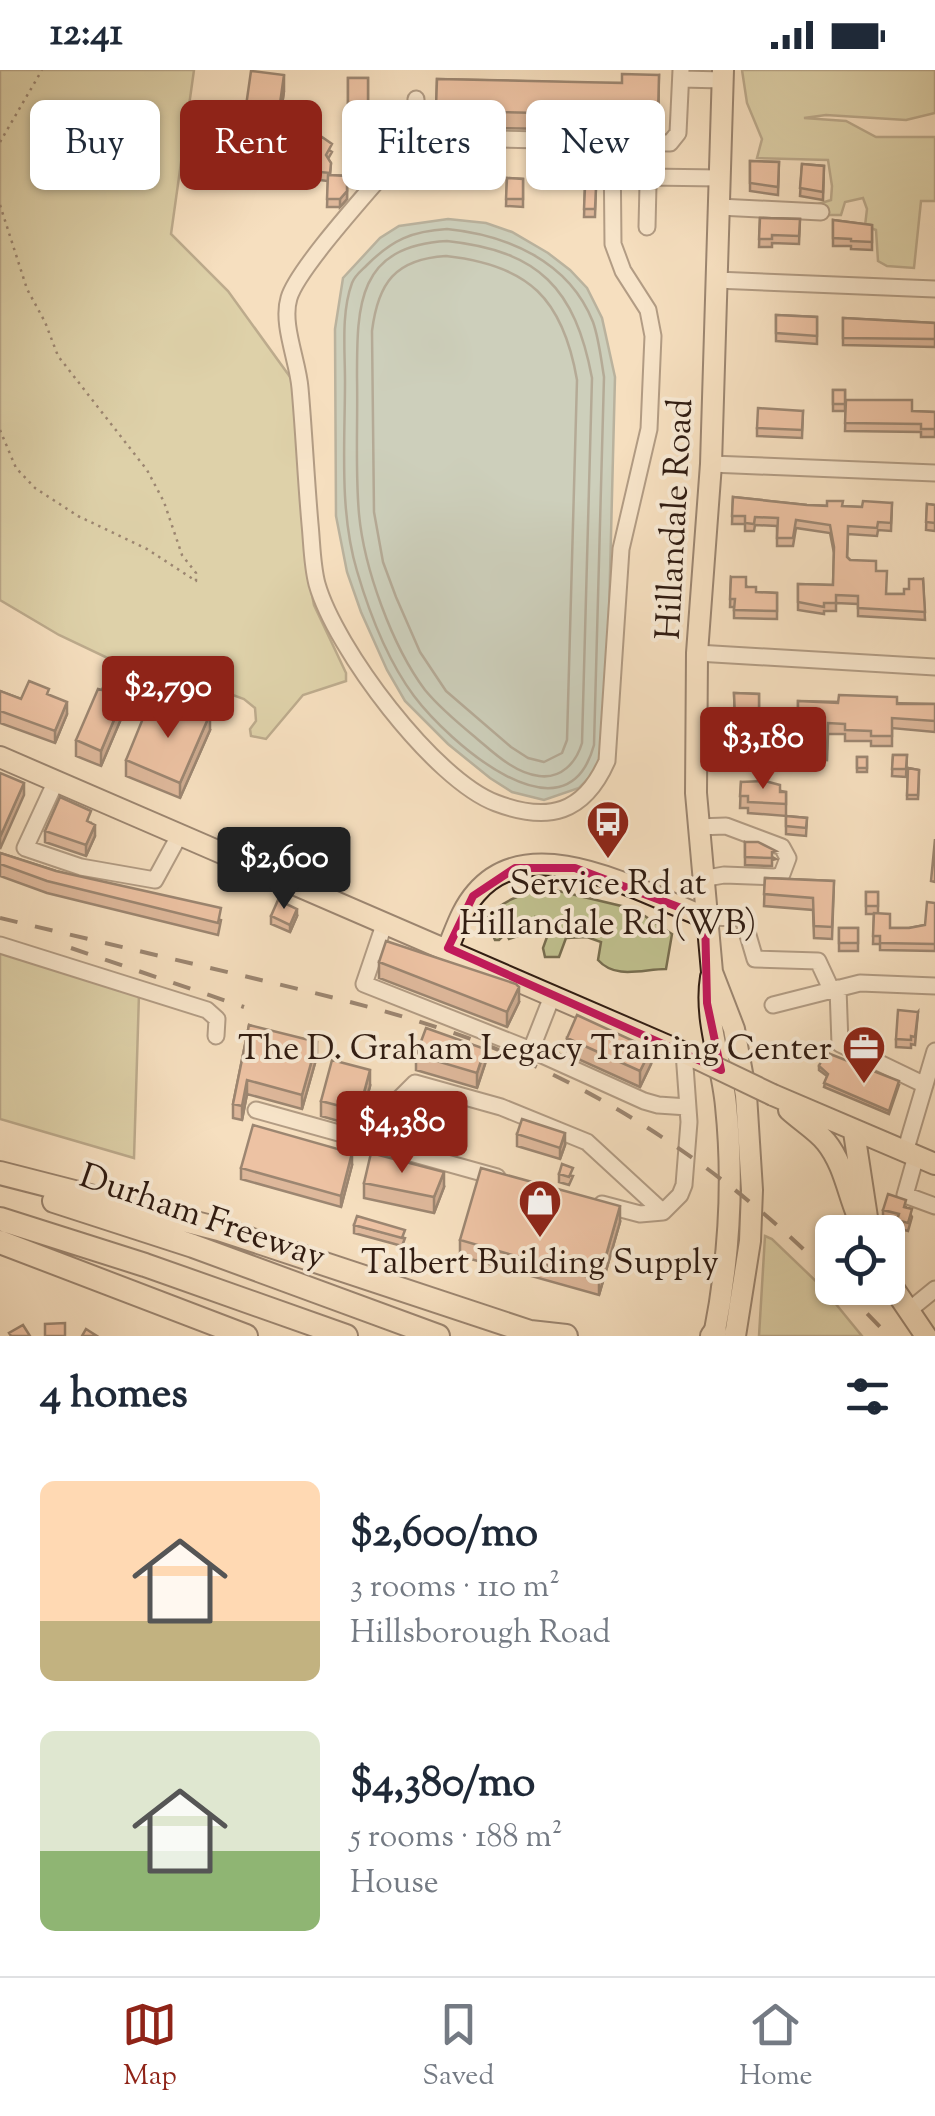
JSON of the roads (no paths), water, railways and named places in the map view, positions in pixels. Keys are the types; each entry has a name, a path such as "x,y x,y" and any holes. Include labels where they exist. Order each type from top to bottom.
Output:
{"highway":[{"path":"0,1173 219,1229 536,1334 566,1336"},
{"name":"Durham Freeway","path":"0,1184 192,1246 438,1336"},
{"name":"Durham Freeway","path":"0,1219 161,1270 346,1336"},
{"path":"0,1242 246,1336"}],"main road":[{"name":"Hillandale Road","path":"719,1335 730,1190 726,1102 707,1004 712,972 697,827 697,653 711,464 723,75"},
{"path":"0,758 448,948 854,1132 919,1157"},
{"path":"448,948 479,890 496,876 528,864 576,868 704,918"},
{"path":"773,1095 825,1140 834,1154 855,1215"},
{"path":"854,1132 867,1215"},
{"path":"904,1305 926,1336"}],"street":[{"path":"665,142 678,133 681,74 723,75"},
{"path":"665,176 720,178"},
{"path":"371,190 315,258 290,293 287,305 298,364 317,584 355,658 433,760 487,800 534,812 555,812 587,796 607,761 620,549 649,430 652,321 616,256 611,233 611,190"},
{"path":"647,190 647,228"},
{"path":"719,208 821,212"},
{"path":"716,280 935,289"},
{"path":"711,464 935,473"},
{"path":"697,653 935,667"},
{"path":"56,781 26,848 81,867 156,880 180,834"},
{"path":"697,827 734,829 782,847 788,858 782,874 776,877 724,875 701,879"},
{"path":"704,918 743,918 755,959 818,960 834,988 840,1044 925,1085"},
{"path":"385,922 364,984 531,1050 644,1101 658,1106 688,1107"},
{"path":"0,944 208,1010 218,1019 216,1036"},
{"path":"773,1004 860,984 935,986"},
{"path":"531,1050 553,994"},
{"path":"935,1052 925,1085 919,1157 904,1195 935,1206"},
{"path":"592,1202 640,1214 663,1212 680,1195 684,1186 691,1055"},
{"path":"379,1144 395,1103 415,1084 501,1107 586,1142 663,1212"},
{"path":"256,1110 505,1179"},
{"path":"908,1311 935,1289"}],"water":[{"path":"448,219 486,223 512,232 570,270 587,288 602,318 615,377 607,693 600,760 579,788 544,800 512,792 490,778 405,701 361,612 347,572 336,516 335,329 343,278 380,238 399,226"}],"railway":[{"path":"0,918 371,1008 476,1041 526,1062 574,1085 667,1140 753,1204 815,1261"},
{"path":"71,948 244,1007"},
{"path":"859,1305 889,1336"}],"place":[{"name":"Service Rd at Hillandale Rd (WB)","path":"608,860"},
{"name":"The D. Graham Legacy Training Center","path":"864,1085"},
{"name":"Talbert Building Supply","path":"540,1239"}]}
